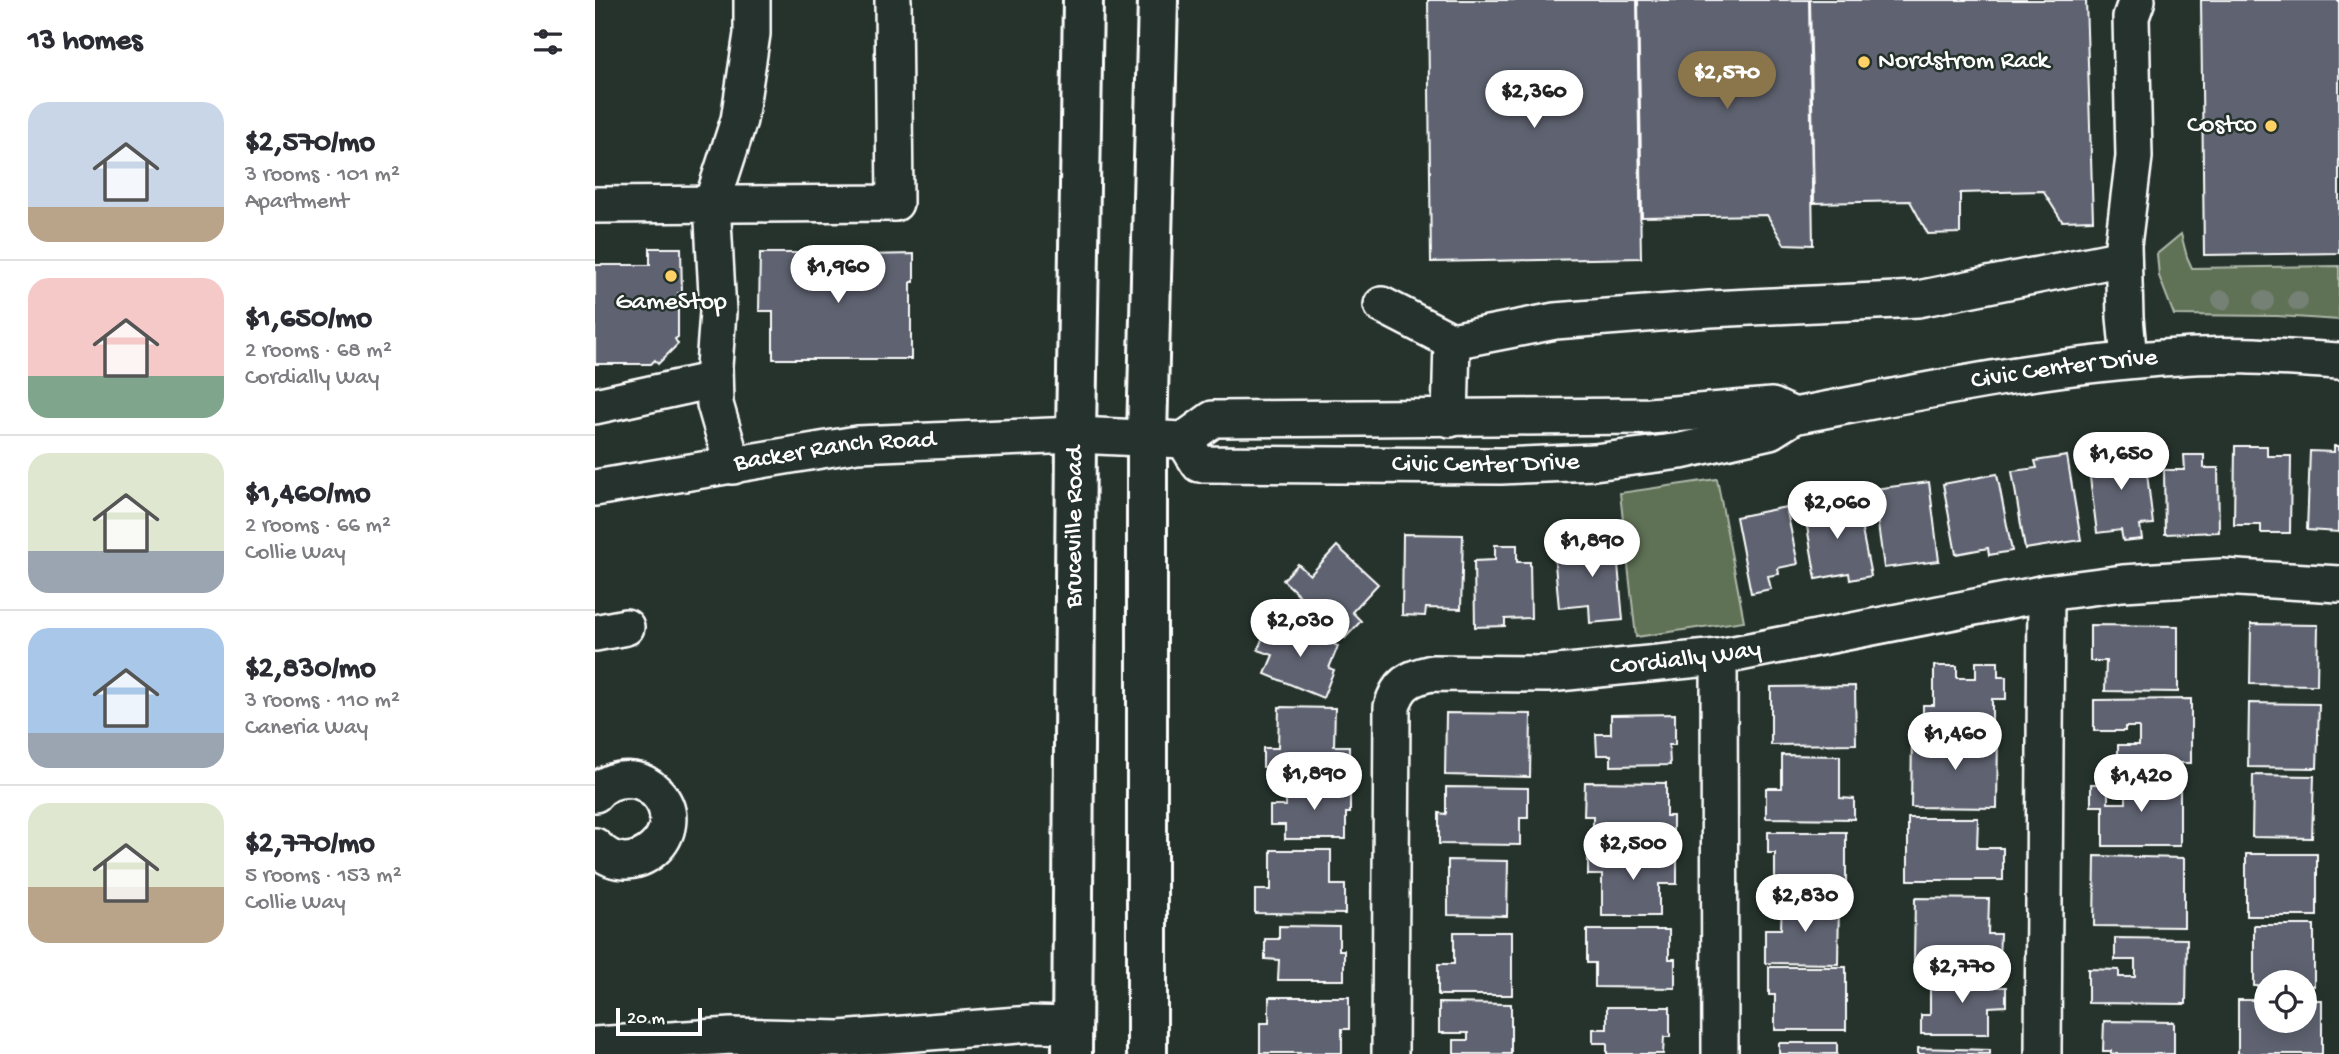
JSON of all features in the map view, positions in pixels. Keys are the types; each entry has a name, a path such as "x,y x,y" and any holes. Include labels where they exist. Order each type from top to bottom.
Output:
{"main road":[{"name":"Bruceville Road","path":"1072,1040 1076,435 1083,0"},
{"path":"1145,0 1157,52"},
{"path":"1147,1054 1165,439 1158,0"}],"street":[{"path":"733,466 715,404 718,312 712,203 739,120 753,34 753,0"},
{"path":"595,205 895,203 893,0"},
{"path":"2129,360 2123,258 2134,157 2131,16 2137,0"},
{"path":"1382,304 1452,341 1555,321 1710,309 1918,299 2123,258"},
{"path":"1450,419 1452,341"},
{"name":"Civic Center Drive","path":"1165,439 1199,464 1501,466 1594,462 1681,451 1770,431 1794,416 2030,372 2182,356 2339,361"},
{"path":"595,406 714,380"},
{"name":"Civic Center Drive","path":"1165,439 1213,419 1649,416 1772,406 1794,416"},
{"path":"1076,435 1165,439"},
{"name":"Backer Ranch Road","path":"595,488 857,444 1076,435"},
{"name":"Cordially Way","path":"1390,1054 1392,708 1395,694 1402,683 1432,673 1548,674 1719,657 2046,593 2123,583 2222,577 2339,584"},
{"path":"2043,1054 2046,593"},
{"path":"1719,657 1720,1054"},
{"path":"595,794 611,782 638,780 659,795 666,807 668,821 659,846 648,855 635,860 622,861 609,857 595,846"},
{"path":"595,1045 731,1036 840,1039 1031,1024 1072,1040"}],"green space":[{"path":"2181,234 2192,268 2339,266 2339,320 2277,316 2174,315 2159,276 2157,254"},
{"path":"1717,479 1744,621 1636,637 1620,493"}],"building":[{"path":"1428,0 1637,0 1641,258 1431,262"},
{"path":"1638,0 1809,0 1813,245 1784,244 1767,215 1642,217"},
{"path":"1810,0 2086,0 2093,220 2062,221 2043,191 1960,193 1960,233 1928,234 1910,201 1814,203"},
{"name":"Costco","path":"2201,0 2339,0 2339,253 2204,255"},
{"path":"650,248 681,248 682,293 678,293 678,337 675,339 678,344 658,364 655,360 651,364 595,364 595,265 650,265"},
{"path":"760,253 812,253 812,256 914,254 914,282 911,282 911,359 773,359 773,311 759,311"},
{"path":"2235,446 2267,446 2267,456 2291,456 2290,533 2261,533 2261,525 2234,525"},
{"path":"2334,446 2339,446 2339,532 2307,530 2310,451 2334,452"},
{"path":"2144,448 2153,524 2140,525 2142,539 2123,541 2121,530 2097,533 2087,454"},
{"path":"2184,455 2204,455 2204,468 2218,468 2219,532 2165,534 2164,470 2185,470"},
{"path":"2067,456 2081,540 2025,549 2012,471 2037,468 2035,461"},
{"path":"1997,474 2012,551 1989,555 1988,548 1956,554 1943,484"},
{"path":"1929,482 1939,561 1884,568 1873,489"},
{"path":"1856,500 1871,576 1850,580 1849,573 1816,579 1804,509"},
{"path":"1786,507 1798,564 1778,568 1779,574 1768,576 1771,589 1751,593 1736,517"},
{"path":"1615,531 1623,620 1590,623 1589,605 1559,608 1554,553 1595,549 1594,533"},
{"path":"1403,534 1463,535 1461,609 1426,608 1425,616 1402,615"},
{"path":"1495,545 1517,545 1517,562 1530,562 1531,618 1505,619 1505,626 1475,627 1474,561 1495,560"},
{"path":"1337,546 1378,584 1352,612 1361,621 1345,638 1283,580 1298,564 1310,575"},
{"path":"1283,624 1338,646 1329,668 1334,670 1323,698 1265,674 1273,655 1258,650 1265,631 1278,636"},
{"path":"2251,624 2318,625 2317,685 2250,684"},
{"path":"2090,625 2178,626 2178,692 2105,691 2106,661 2090,661"},
{"path":"1976,662 1998,662 1998,677 2006,677 2006,699 1992,699 1992,726 1923,725 1923,705 1934,705 1934,666 1957,666 1957,678 1976,678"},
{"path":"1855,686 1856,744 1771,745 1771,687"},
{"path":"2191,699 2191,763 2118,763 2118,745 2139,745 2139,727 2125,727 2125,731 2094,731 2094,700"},
{"path":"2249,703 2319,704 2317,768 2248,767"},
{"path":"1279,707 1335,708 1334,746 1349,746 1349,768 1263,767 1263,748 1278,748"},
{"path":"1446,713 1531,714 1530,777 1445,775"},
{"path":"1675,714 1675,745 1669,745 1670,765 1611,766 1611,755 1597,755 1596,734 1611,734 1611,715"},
{"path":"1912,736 1998,736 1997,808 1911,807"},
{"path":"1782,755 1840,756 1840,798 1854,799 1854,819 1766,818 1766,788 1782,788"},
{"path":"2253,775 2314,776 2312,838 2252,837"},
{"path":"2126,779 2180,780 2180,846 2103,846 2103,806 2091,806 2091,784 2108,784 2108,803 2126,803"},
{"path":"1585,782 1666,783 1666,816 1673,816 1673,840 1593,839 1593,816 1584,816"},
{"path":"1286,785 1350,785 1346,839 1285,839 1285,825 1270,825 1270,806 1286,806"},
{"path":"1446,787 1528,788 1528,818 1520,818 1520,845 1439,844 1439,813 1446,814"},
{"path":"1908,818 1978,818 1977,848 2003,848 2003,880 1908,880"},
{"path":"1768,832 1846,832 1846,889 1775,889 1775,853 1768,853"},
{"path":"1271,850 1331,850 1331,885 1345,885 1345,914 1255,913 1255,890 1271,890"},
{"path":"1588,854 1677,854 1677,884 1659,884 1659,916 1602,916 1602,875 1588,875"},
{"path":"2246,854 2317,854 2317,916 2246,916"},
{"path":"2095,856 2184,858 2184,927 2094,926"},
{"path":"1448,860 1508,861 1507,916 1448,915"},
{"path":"1915,898 1989,899 1988,934 2000,934 1999,963 1914,961"},
{"path":"1782,900 1839,901 1838,964 1765,963 1765,929 1781,929"},
{"path":"2254,925 2314,925 2314,970 2254,970"},
{"path":"1279,926 1339,927 1339,950 1344,950 1344,980 1278,980 1279,960 1265,959 1265,939 1279,939"},
{"path":"1587,930 1669,930 1669,959 1675,959 1675,988 1595,987 1595,963 1587,963"},
{"path":"1454,932 1512,932 1512,995 1438,995 1438,964 1454,964"},
{"path":"2115,938 2187,939 2186,1004 2088,1003 2088,969 2119,970 2119,977 2135,977 2135,960 2115,960"},
{"path":"1769,967 1846,967 1846,1030 1775,1030 1775,995 1769,995"},
{"path":"1930,973 1957,973 1957,988 1974,988 1974,973 1995,973 1995,987 2006,987 2006,1006 1989,1007 1989,1034 1921,1034 1921,1015 1930,1015"},
{"path":"1269,997 1349,997 1349,1029 1342,1029 1342,1053 1260,1053 1260,1023 1269,1023"},
{"path":"2238,1000 2254,1000 2254,1033 2317,1033 2317,1000 2322,1000 2322,1054 2238,1054"},
{"path":"1439,1003 1511,1004 1511,1054 1454,1054 1454,1040 1468,1040 1468,1033 1439,1033"},
{"path":"1607,1007 1670,1007 1670,1037 1664,1037 1663,1054 1607,1054 1607,1043 1593,1043 1593,1029 1607,1029"},
{"path":"2104,1021 2174,1022 2174,1054 2111,1054 2111,1051 2103,1051"},
{"path":"1779,1043 1837,1043 1837,1054 1779,1054"},
{"path":"1918,1048 1990,1050 1990,1054 1918,1054"}],"place":[{"name":"Nordstrom Rack","path":"1864,62"},
{"name":"Costco","path":"2271,126"},
{"name":"GameStop","path":"671,276"}]}
